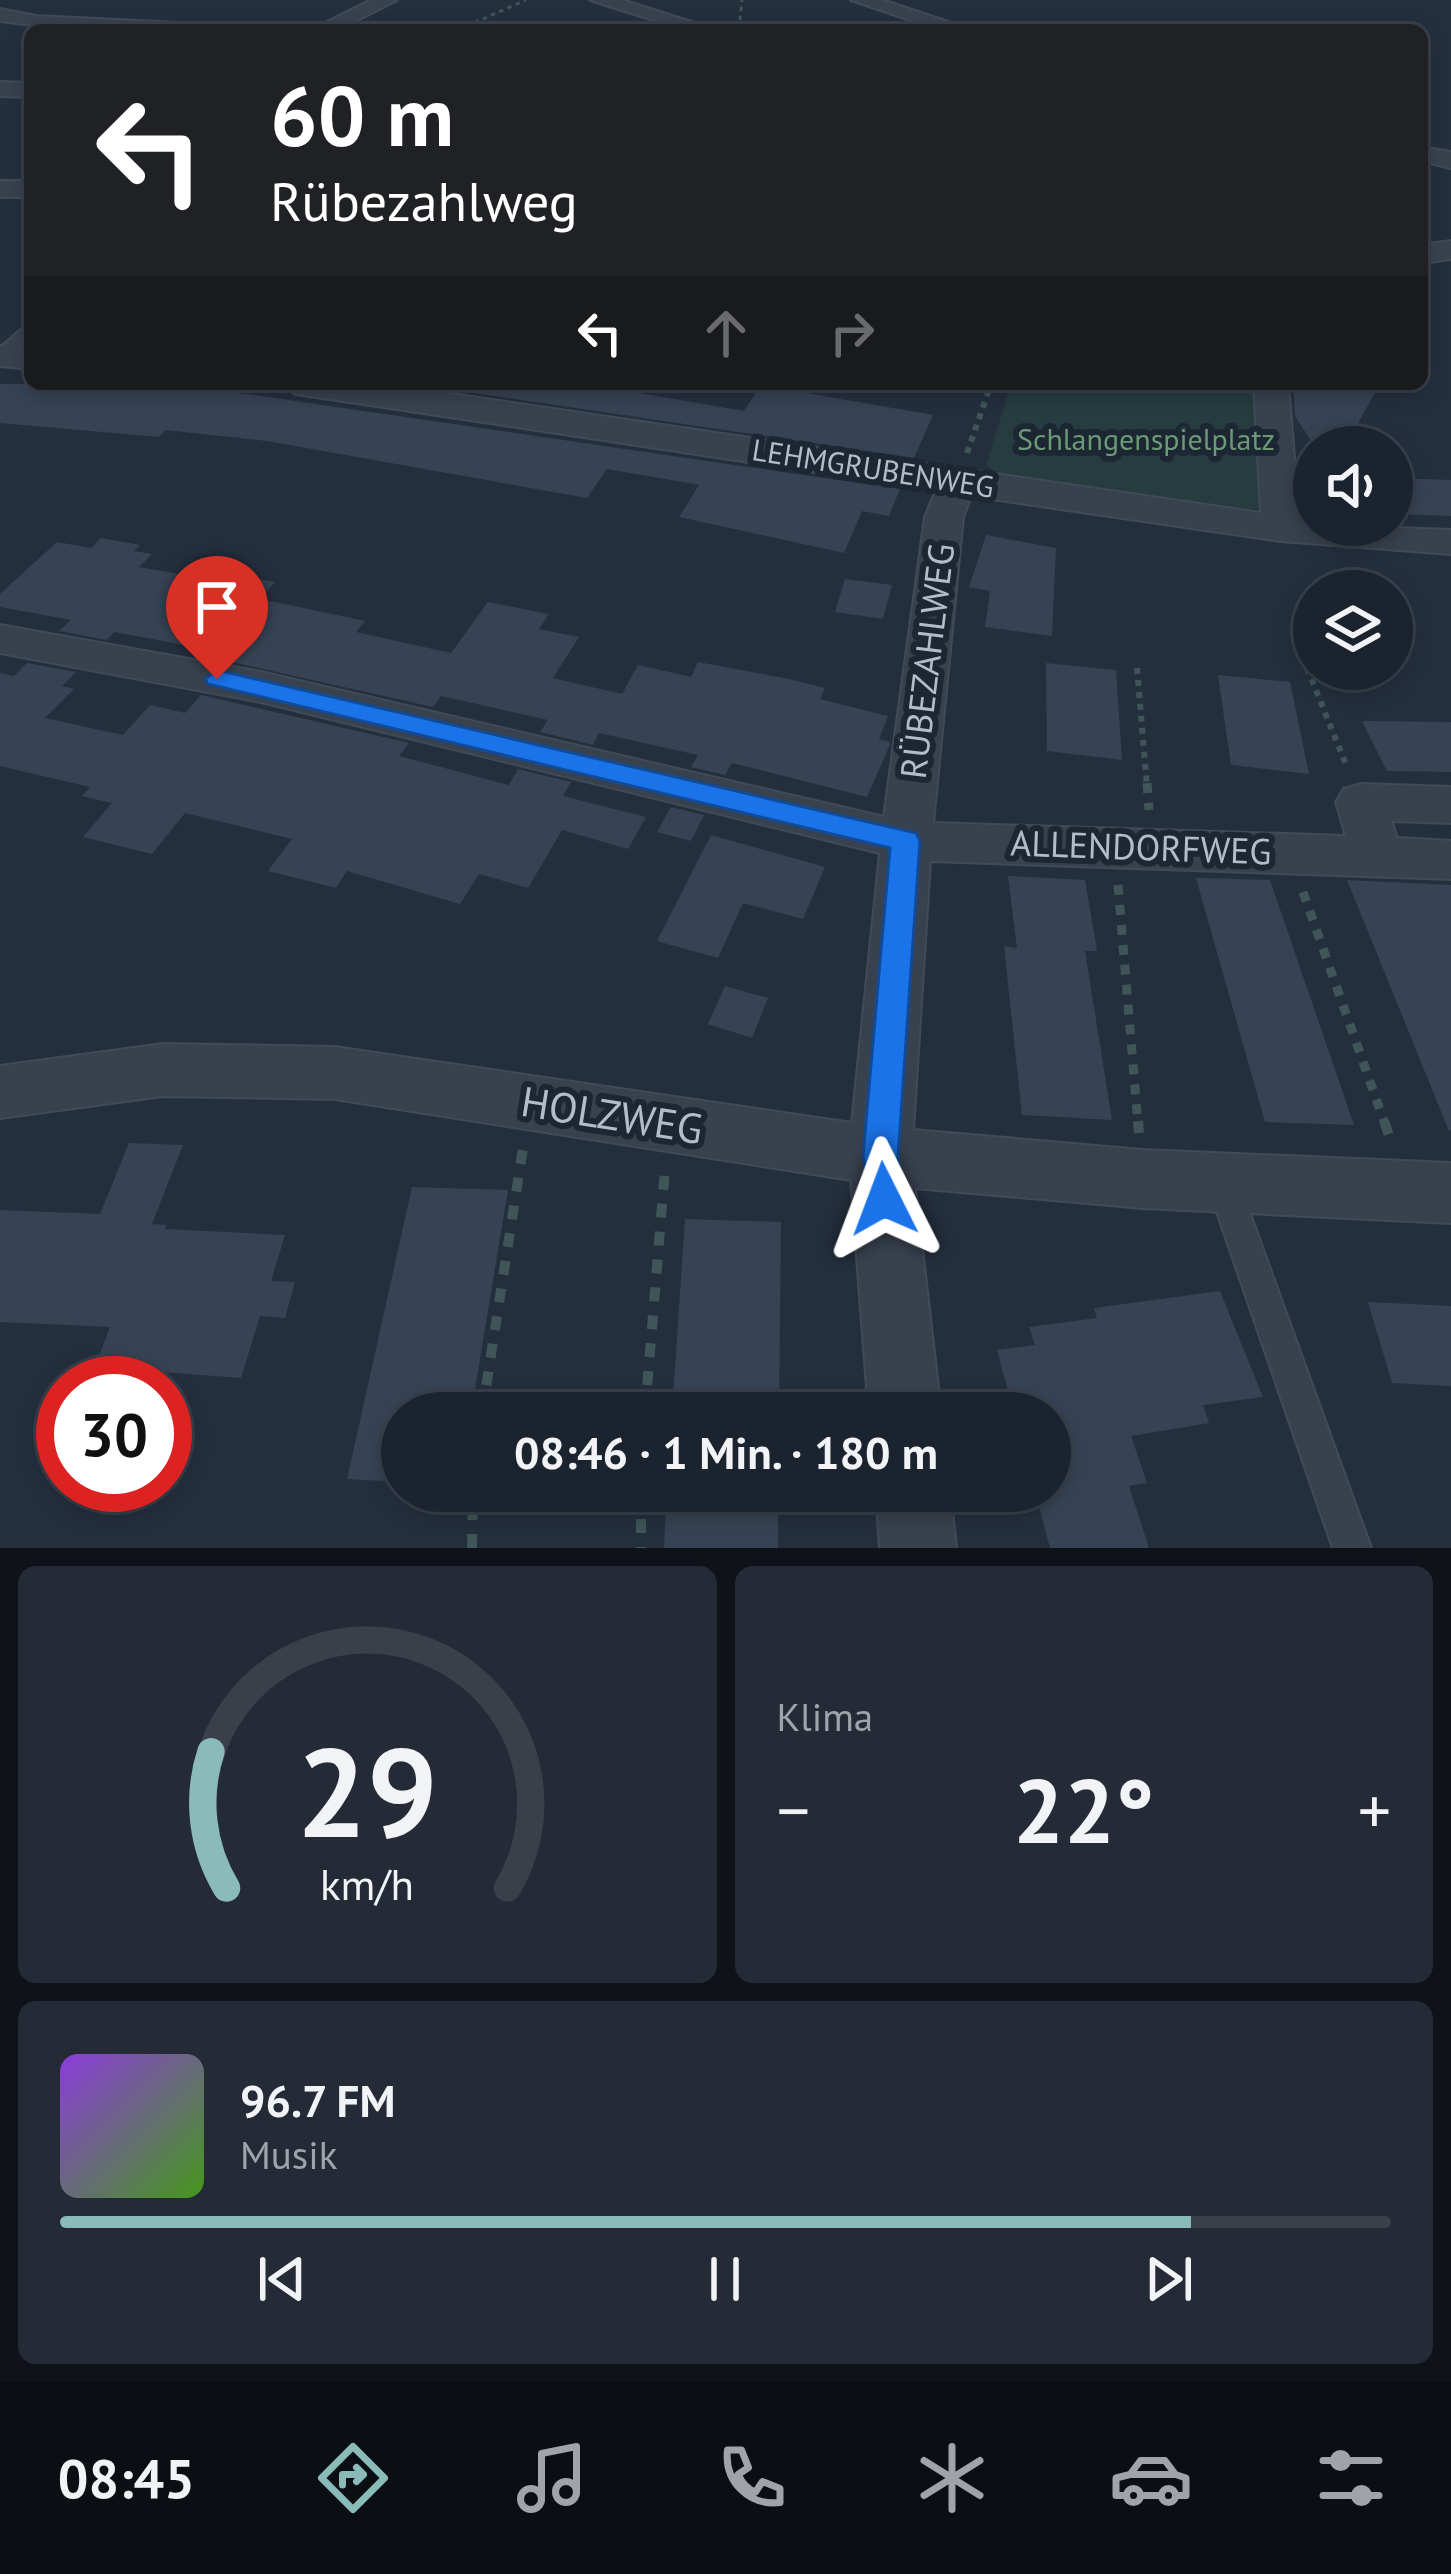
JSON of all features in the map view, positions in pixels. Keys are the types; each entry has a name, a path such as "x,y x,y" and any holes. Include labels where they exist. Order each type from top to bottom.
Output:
{"street":[{"path":"334,24 387,0"},
{"path":"600,0 686,24"},
{"path":"871,7 938,24"},
{"path":"0,15 77,24"},
{"name":"LEHMGRUBENWEG","path":"348,390 487,406 956,483 1281,529 1451,542"},
{"path":"1271,390 1281,529"},
{"name":"RÜBEZAHLWEG","path":"903,1392 880,1156 905,841 944,518 956,483"},
{"path":"0,639 261,687 905,841"},
{"path":"1377,856 1361,802 1451,805"},
{"name":"ALLENDORFWEG","path":"905,841 1451,860"},
{"name":"HOLZWEG","path":"0,1092 163,1070 335,1072 880,1156 1143,1179 1430,1193"},
{"path":"915,1512 918,1548"}],"lane":[{"path":"0,357 24,333"},
{"path":"1223,1184 1352,1548"}],"path":[{"path":"472,24 526,0"},
{"path":"956,483 989,390"},
{"path":"1137,668 1134,847 1143,1179"},
{"path":"1316,690 1361,802"},
{"path":"1288,851 1430,1193"},
{"path":"485,1392 530,1102"},
{"path":"647,1392 668,1124"},
{"path":"472,1548 473,1512"},
{"path":"640,1548 641,1512"}],"green space":[{"name":"Schlangenspielplatz","path":"1009,390 1255,390 1266,508 1244,510 1005,478 986,465"}],"building":[{"path":"0,384 24,384 24,390 203,390 900,489 889,516 862,511 844,553 679,517 699,485 607,469 587,498 267,441 165,430 159,437 0,423"},
{"path":"455,390 622,390 744,411 758,390 790,390 933,415 914,458"},
{"path":"1293,390 1375,393 1356,426 1301,426 1295,416"},
{"path":"1413,479 1451,480 1451,516 1413,515"},
{"path":"986,535 1056,548 1052,636 985,627 990,591 969,587"},
{"path":"101,538 140,545 134,551 152,554 139,567 230,583 237,575 275,582 261,599 365,621 356,632 451,653 488,602 549,614 539,629 579,637 553,678 622,694 638,665 691,677 698,662 789,679 825,688 820,699 888,716 879,739 890,742 889,747 867,797 732,763 725,775 691,767 698,755 599,733 593,745 540,732 548,720 441,696 433,707 231,662 238,655 114,632 107,640 59,631 71,620 0,607 0,594 57,542 91,548"},
{"path":"845,579 892,585 883,619 835,612"},
{"path":"27,663 76,672 62,686 74,689 45,718 123,735 150,705 185,713 201,695 409,743 399,756 509,785 518,769 571,782 563,796 646,817 628,849 562,830 528,888 479,874 460,904 347,871 336,888 268,871 292,839 185,813 152,854 83,837 112,803 82,796 90,787 0,766 0,673 14,676"},
{"path":"1046,663 1116,670 1122,760 1047,751"},
{"path":"1218,675 1290,682 1309,774 1231,765"},
{"path":"1362,721 1451,722 1451,772 1387,771"},
{"path":"671,807 704,815 691,841 657,832"},
{"path":"711,835 825,867 803,919 743,903 718,958 657,941"},
{"path":"1008,876 1085,880 1097,951 1085,951 1112,1120 1022,1115 1004,946 1017,948"},
{"path":"1196,878 1270,880 1354,1125 1265,1122"},
{"path":"1347,880 1451,885 1449,1131"},
{"path":"725,986 768,998 752,1038 708,1024"},
{"path":"129,1143 183,1145 152,1224 166,1225 165,1229 285,1235 271,1281 295,1282 285,1318 260,1316 241,1378 192,1374 192,1356 99,1356 110,1327 0,1322 0,1210 100,1214"},
{"path":"412,1187 508,1190 474,1392 381,1392 381,1481 347,1479"},
{"path":"685,1219 781,1222 779,1392 673,1392"},
{"path":"1220,1291 1263,1397 1203,1405 1209,1423 1131,1436 1147,1483 1129,1486 1149,1548 1050,1548 1041,1512 1071,1512 1071,1392 1008,1392 997,1350 1035,1345 1029,1327 1097,1318 1094,1308"},
{"path":"1368,1302 1451,1306 1451,1386 1392,1383"},
{"path":"666,1512 778,1512 778,1548 664,1548"}],"route":[{"path":"217,679 905,841 880,1156 884,1199"}]}
